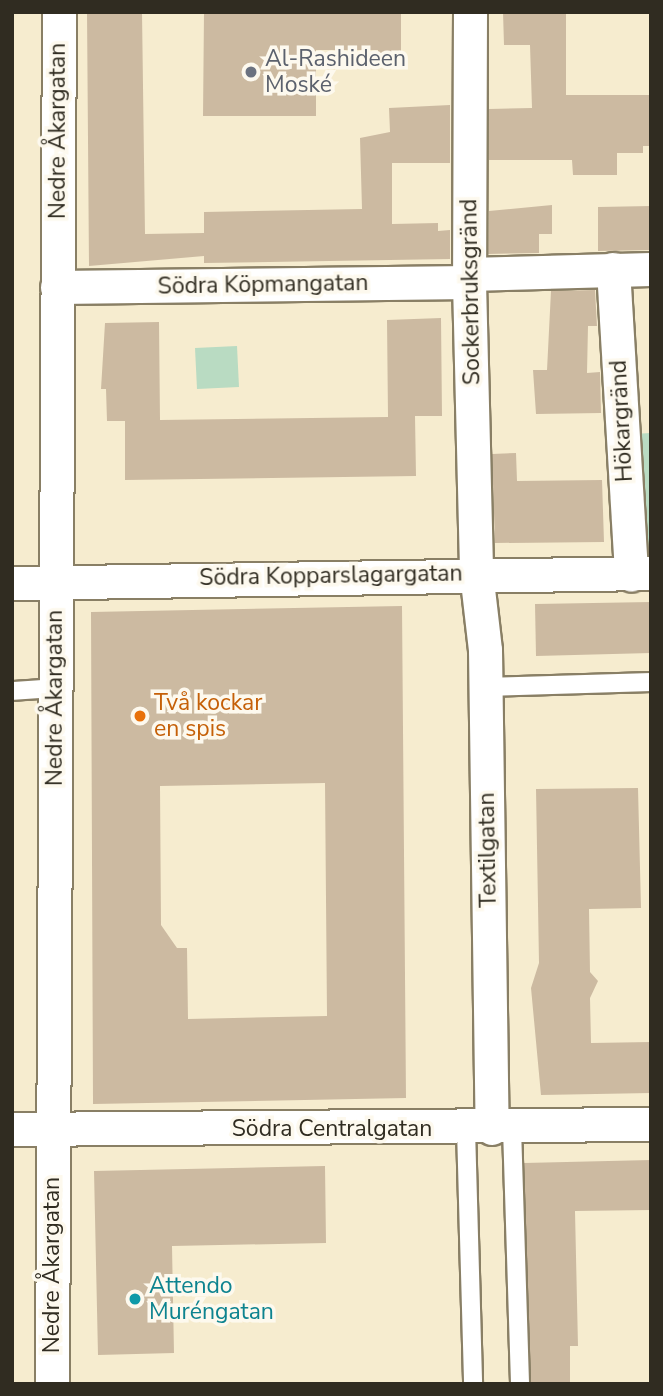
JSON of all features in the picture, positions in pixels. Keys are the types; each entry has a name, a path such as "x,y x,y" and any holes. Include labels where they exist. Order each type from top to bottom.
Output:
{"street":[{"name":"Nedre Åkargatan","path":"52,1384 59,12"},
{"name":"Sockerbruksgränd","path":"470,12 469,278 476,572"},
{"name":"Hökargränd","path":"613,269 641,573"},
{"name":"Södra Köpmangatan","path":"57,287 469,278 651,269"},
{"name":"Södra Kopparslagargatan","path":"12,583 476,572 641,573"},
{"name":"Textilgatan","path":"476,572 486,687 490,1128"},
{"name":"Södra Centralgatan","path":"12,1129 490,1128 651,1124"}],"lane":[{"path":"486,687 651,682"},
{"path":"12,691 55,688"},
{"path":"473,1384 490,1128"},
{"path":"490,1128 520,1384"}],"green space":[{"path":"237,346 239,387 197,389 195,348"},
{"path":"651,433 651,566 638,566 632,434"}],"building":[{"path":"87,12 142,12 145,234 204,233 204,212 362,209 360,138 390,132 389,108 450,105 450,163 392,163 392,224 438,223 438,231 450,230 450,259 204,263 204,256 89,266"},
{"name":"Al-Rashideen Moské","path":"204,12 401,12 401,64 378,64 378,50 316,50 316,116 203,116"},
{"path":"503,12 566,12 566,95 649,95 650,146 643,146 643,153 617,153 617,175 573,175 572,160 489,160 489,109 532,108 530,45 504,45"},
{"path":"552,205 552,234 539,234 539,253 488,254 489,211"},
{"path":"651,206 651,250 598,251 598,207"},
{"path":"595,290 597,326 588,326 587,373 600,372 601,413 536,414 533,370 547,370 551,291"},
{"path":"441,318 442,416 415,416 416,476 125,480 125,421 107,421 106,389 101,389 105,323 159,322 160,420 388,417 387,320"},
{"path":"516,453 517,481 602,480 604,542 495,543 492,454"},
{"path":"651,602 651,653 536,656 535,604"},
{"path":"402,606 406,1098 93,1104 91,612","holes":["325,783 327,1016 188,1019 187,948 177,948 161,925 160,786"]},
{"path":"638,788 641,908 589,909 590,972 598,981 590,998 591,1043 651,1042 651,1093 541,1095 531,988 539,963 536,789"},
{"path":"651,1160 651,1210 575,1211 578,1346 570,1346 570,1384 531,1384 524,1163"},
{"name":"Attendo Muréngatan","path":"325,1166 326,1243 172,1246 174,1353 98,1355 94,1171"}],"place":[{"name":"Al-Rashideen Moské","path":"251,72"},
{"name":"Två kockar en spis","path":"140,716"},
{"name":"Attendo Muréngatan","path":"135,1299"}]}
